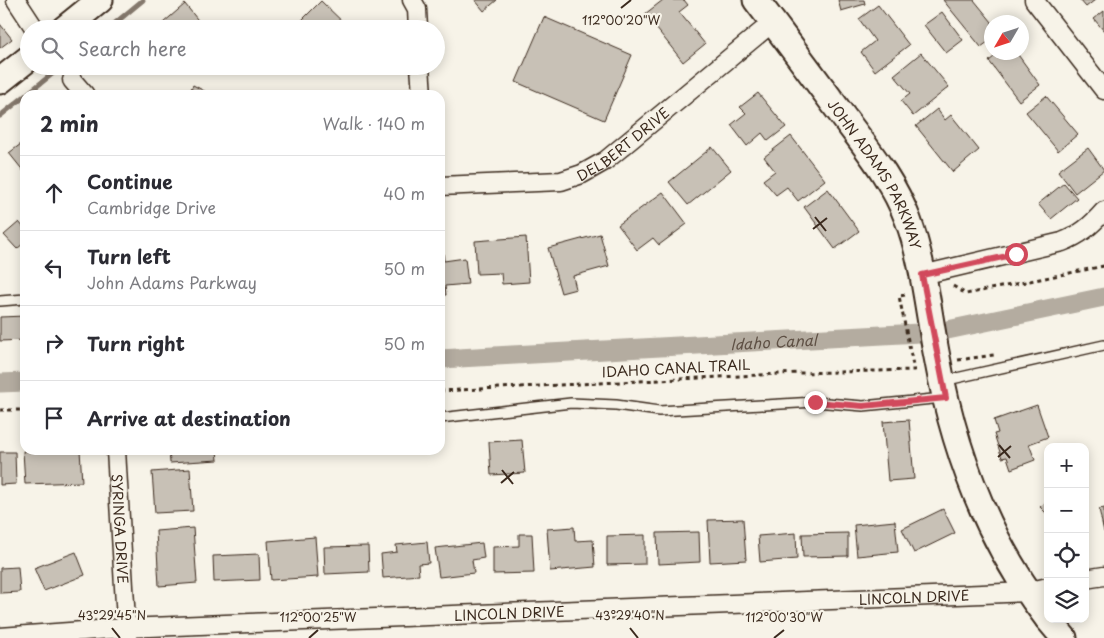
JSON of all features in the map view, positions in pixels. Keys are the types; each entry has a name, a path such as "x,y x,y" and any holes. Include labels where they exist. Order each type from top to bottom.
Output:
{"street":[{"path":"16,0 29,20"},
{"path":"75,20 100,0"},
{"path":"412,0 417,9 418,20"},
{"name":"JOHN ADAMS PARKWAY","path":"756,0 892,183 909,221 922,275 944,390 956,441 967,472 983,511 1037,589 1044,608"},
{"path":"1034,0 1104,90"},
{"name":"DELBERT DRIVE","path":"445,186 561,181 582,174 605,161 773,22"},
{"path":"0,81 20,65"},
{"path":"421,75 422,90"},
{"path":"72,80 81,90"},
{"path":"922,275 1062,242 1078,236 1092,225 1104,211"},
{"name":"SYRINGA DRIVE","path":"116,455 126,633"},
{"path":"1089,579 1104,576"},
{"name":"LINCOLN DRIVE","path":"0,636 126,633 1037,589"},
{"name":"JOHN ADAMS PARKWAY","path":"1051,623 1064,638"}],"lane":[{"path":"0,301 20,300"},
{"path":"445,417 571,403 659,410 815,402 863,406 944,390 1104,345"}],"path":[{"path":"954,285 966,294 1104,266"},
{"name":"IDAHO CANAL TRAIL","path":"445,391 799,373 914,370 901,310 899,296 902,296"},
{"path":"0,410 20,410"}],"building":[{"path":"475,0 497,0 484,11"},
{"path":"663,0 684,0 688,5 679,12 705,44 683,62 645,14"},
{"path":"838,0 864,0 865,4 841,11"},
{"path":"943,0 974,0 986,15 984,15 984,45 981,47"},
{"path":"1080,0 1095,0 1086,7"},
{"path":"321,1 341,20 302,20"},
{"path":"185,4 198,20 166,20"},
{"path":"878,5 909,45 875,71 861,52 875,41 859,19"},
{"path":"1104,11 1104,31 1094,19"},
{"path":"942,12 963,40 946,53 924,25"},
{"path":"544,17 632,55 604,120 516,82"},
{"path":"0,24 12,39 0,48"},
{"path":"921,53 949,87 913,116 901,101 910,94 894,75"},
{"path":"1022,60 1040,85 1019,101 989,61"},
{"path":"193,85 202,90 190,90"},
{"path":"758,93 786,127 768,141 762,133 747,146 731,125 746,113 740,107"},
{"path":"1046,96 1078,134 1058,151 1026,112"},
{"path":"937,109 945,120 951,115 979,150 953,172 916,126"},
{"path":"791,136 825,180 798,201 787,187 776,195 763,180 775,171 764,157"},
{"path":"20,145 20,167 9,153"},
{"path":"712,147 731,170 688,205 669,182"},
{"path":"1088,148 1104,170 1075,193 1058,171"},
{"path":"1064,183 1077,198 1051,219 1038,204"},
{"path":"828,189 859,231 835,249 804,207"},
{"path":"663,192 687,224 659,245 653,238 637,250 618,225"},
{"path":"19,222 20,223 20,246 17,249 4,235"},
{"path":"600,234 609,266 573,276 576,289 561,293 548,248"},
{"path":"526,237 529,282 502,284 501,273 477,274 475,241"},
{"path":"465,258 468,284 445,286 445,261"},
{"path":"20,316 20,340 0,341 0,317"},
{"path":"1037,405 1048,437 1029,444 1035,460 1011,469 1007,457 1002,458 994,434 998,433 994,420"},
{"path":"909,420 914,479 888,481 883,422"},
{"path":"522,440 525,473 491,475 489,442"},
{"path":"0,452 15,452 16,484 0,485"},
{"path":"23,455 80,455 82,482 25,484"},
{"path":"169,455 218,455 218,460 170,463"},
{"path":"190,469 193,511 155,513 152,472"},
{"path":"1044,503 1044,511 1040,507"},
{"path":"1104,508 1104,532 1099,509"},
{"path":"943,509 955,533 914,553 902,529"},
{"path":"743,519 746,560 710,562 708,520"},
{"path":"895,521 898,552 857,556 854,525"},
{"path":"574,527 575,541 593,540 595,567 550,571 547,529"},
{"path":"193,528 197,583 159,586 156,531"},
{"path":"699,532 700,562 658,564 657,533"},
{"path":"796,533 797,559 760,562 758,536"},
{"path":"848,533 848,556 803,557 802,534"},
{"path":"519,534 532,534 534,573 493,574 493,547 519,546"},
{"path":"645,535 645,564 607,565 607,536"},
{"path":"315,537 318,577 271,580 268,541"},
{"path":"427,542 429,563 418,564 419,575 383,578 381,554 397,552 396,545"},
{"path":"482,543 484,558 472,560 474,573 439,577 435,548"},
{"path":"368,546 369,572 325,574 324,547"},
{"path":"76,552 85,575 44,591 34,568"},
{"path":"259,554 260,580 214,582 213,556"},
{"path":"18,567 20,592 0,593 0,568"}],"waterway":[{"path":"119,20 143,0"},
{"path":"32,90 51,75"},
{"path":"0,116 20,100"},
{"name":"Idaho Canal","path":"445,359 938,332 1104,297"},
{"name":"Idaho Canal","path":"0,383 20,382"}],"route":[{"path":"815,402 863,406 946,398 922,275 1016,254"}]}
